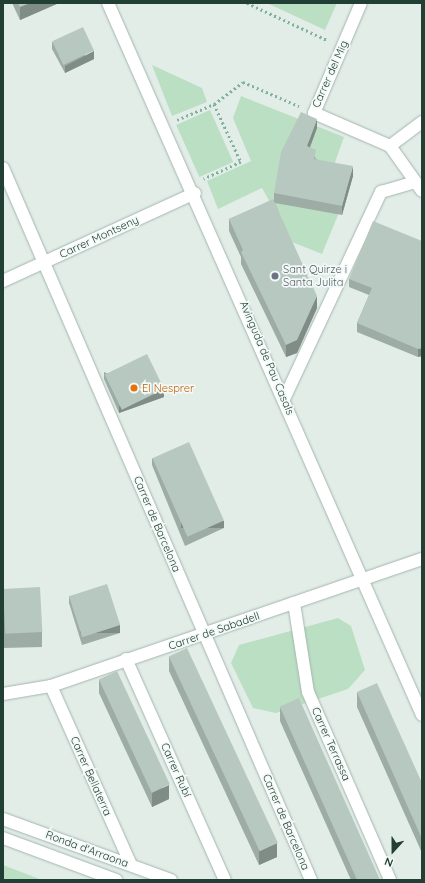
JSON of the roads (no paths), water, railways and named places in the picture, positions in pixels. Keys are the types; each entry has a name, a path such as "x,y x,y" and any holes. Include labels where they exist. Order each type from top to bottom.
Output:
{"street":[{"name":"Avinguda de Pau Casals","path":"108,3 193,189 360,578 422,715"},
{"name":"Carrer del Mig","path":"361,3 314,113 390,146"},
{"path":"284,399 381,192 419,186 390,146 422,122"},
{"name":"Carrer de Barcelona","path":"3,168 311,880"},
{"name":"Carrer Montseny","path":"3,281 193,189"},
{"name":"Carrer de Sabadell","path":"3,694 51,686 126,659 205,635 360,578 422,559"},
{"name":"Carrer Terrassa","path":"294,603 308,692 390,880"},
{"name":"Carrer Rubí","path":"126,659 225,880"},
{"name":"Carrer Bellaterra","path":"51,686 131,865"},
{"name":"Ronda d'Arraona","path":"3,819 171,880"},
{"name":"Ronda d'Arraona","path":"3,838 116,880"}],"place":[{"name":"Sant Quirze i Santa Julita","path":"275,276"},
{"name":"El Nesprer","path":"134,388"}]}
